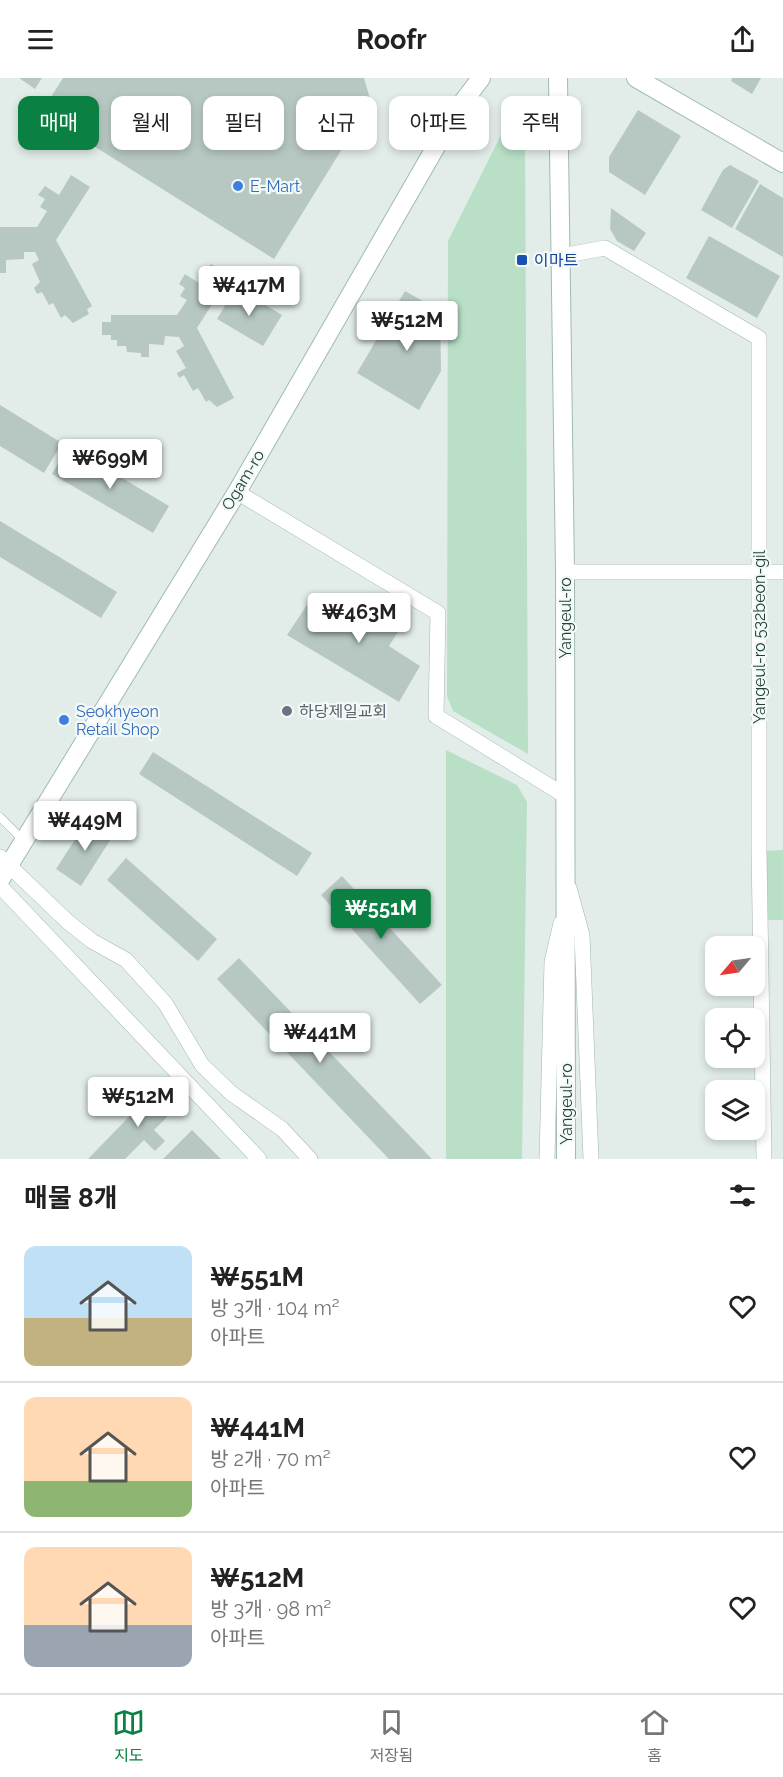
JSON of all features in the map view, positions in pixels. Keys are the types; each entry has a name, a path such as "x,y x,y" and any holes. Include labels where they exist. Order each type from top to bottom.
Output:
{"street":[{"name":"Ogam-ro","path":"0,880 5,860 24,841 237,492 457,110 481,78"},
{"name":"Yangeul-ro","path":"558,78 565,572 566,1159"},
{"path":"636,78 783,163"},
{"name":"Yangeul-ro 532beon-gil","path":"561,256 605,248 759,338 759,850 764,1159"},
{"path":"237,492 438,613 436,716 564,795"},
{"path":"565,572 783,572"},
{"path":"5,860 92,941 126,960 165,1003 202,1065 231,1093 282,1129 310,1159"},
{"path":"564,867 582,935 591,1159"},
{"path":"0,886 260,1159"},
{"path":"547,1159 552,962 565,905"}],"lane":[{"path":"0,817 24,841"}],"green space":[{"path":"501,135 501,150 525,150 528,754 453,711 447,696 448,241"},
{"path":"446,750 517,785 527,802 522,1159 446,1159"},
{"path":"783,850 783,920 759,920 759,851"}],"building":[{"path":"19,78 42,78 35,89"},
{"path":"63,78 364,78 369,96 296,96 296,150 341,150 274,259 99,149 99,96 52,96"},
{"path":"732,78 761,78 752,94 731,81"},
{"path":"638,110 681,136 645,195 609,172 609,157"},
{"path":"730,165 759,181 732,228 701,210 723,170"},
{"path":"71,175 90,187 56,240 92,306 87,309 89,314 73,323 65,315 61,318 53,303 49,305 42,292 37,294 34,288 40,282 32,264 39,260 35,252 24,252 24,259 6,260 6,273 0,273 0,227 37,227 47,211 40,207 45,199 38,195 45,186 59,195"},
{"path":"760,184 783,198 783,257 735,229"},
{"path":"611,208 646,233 634,251 617,241 610,229"},
{"path":"709,236 780,276 757,318 686,278"},
{"path":"211,264 230,276 197,328 234,398 217,407 209,400 206,402 198,388 193,391 184,375 179,378 177,373 186,368 176,351 184,346 179,337 165,336 164,345 149,344 149,357 141,357 141,353 127,352 126,346 117,346 117,340 111,340 111,335 102,335 102,322 111,322 111,315 177,315 187,300 180,296 185,288 179,284 185,274 199,283"},
{"path":"236,287 282,315 263,346 217,319"},
{"path":"405,291 440,311 441,371 419,410 357,373"},
{"path":"0,405 62,443 44,473 0,446"},
{"path":"68,446 169,506 153,533 52,474"},
{"path":"0,521 117,592 101,618 0,557"},
{"path":"359,594 405,621 389,646 420,666 399,702 287,635 311,599 343,620"},
{"path":"153,752 312,853 297,876 139,774"},
{"path":"89,818 114,834 81,886 56,869"},
{"path":"126,858 217,939 198,961 107,880"},
{"path":"342,876 442,985 420,1004 321,895"},
{"path":"239,958 432,1159 389,1159 217,979"},
{"path":"158,1087 178,1106 154,1130 165,1141 155,1151 144,1140 125,1159 88,1159"},
{"path":"192,1130 221,1159 163,1159"}],"place":[{"name":"E-Mart","path":"238,186"},
{"name":"이마트","path":"522,260"},
{"name":"하당제일교회","path":"287,711"},
{"name":"Seokhyeon Retail Shop","path":"64,720"}]}
